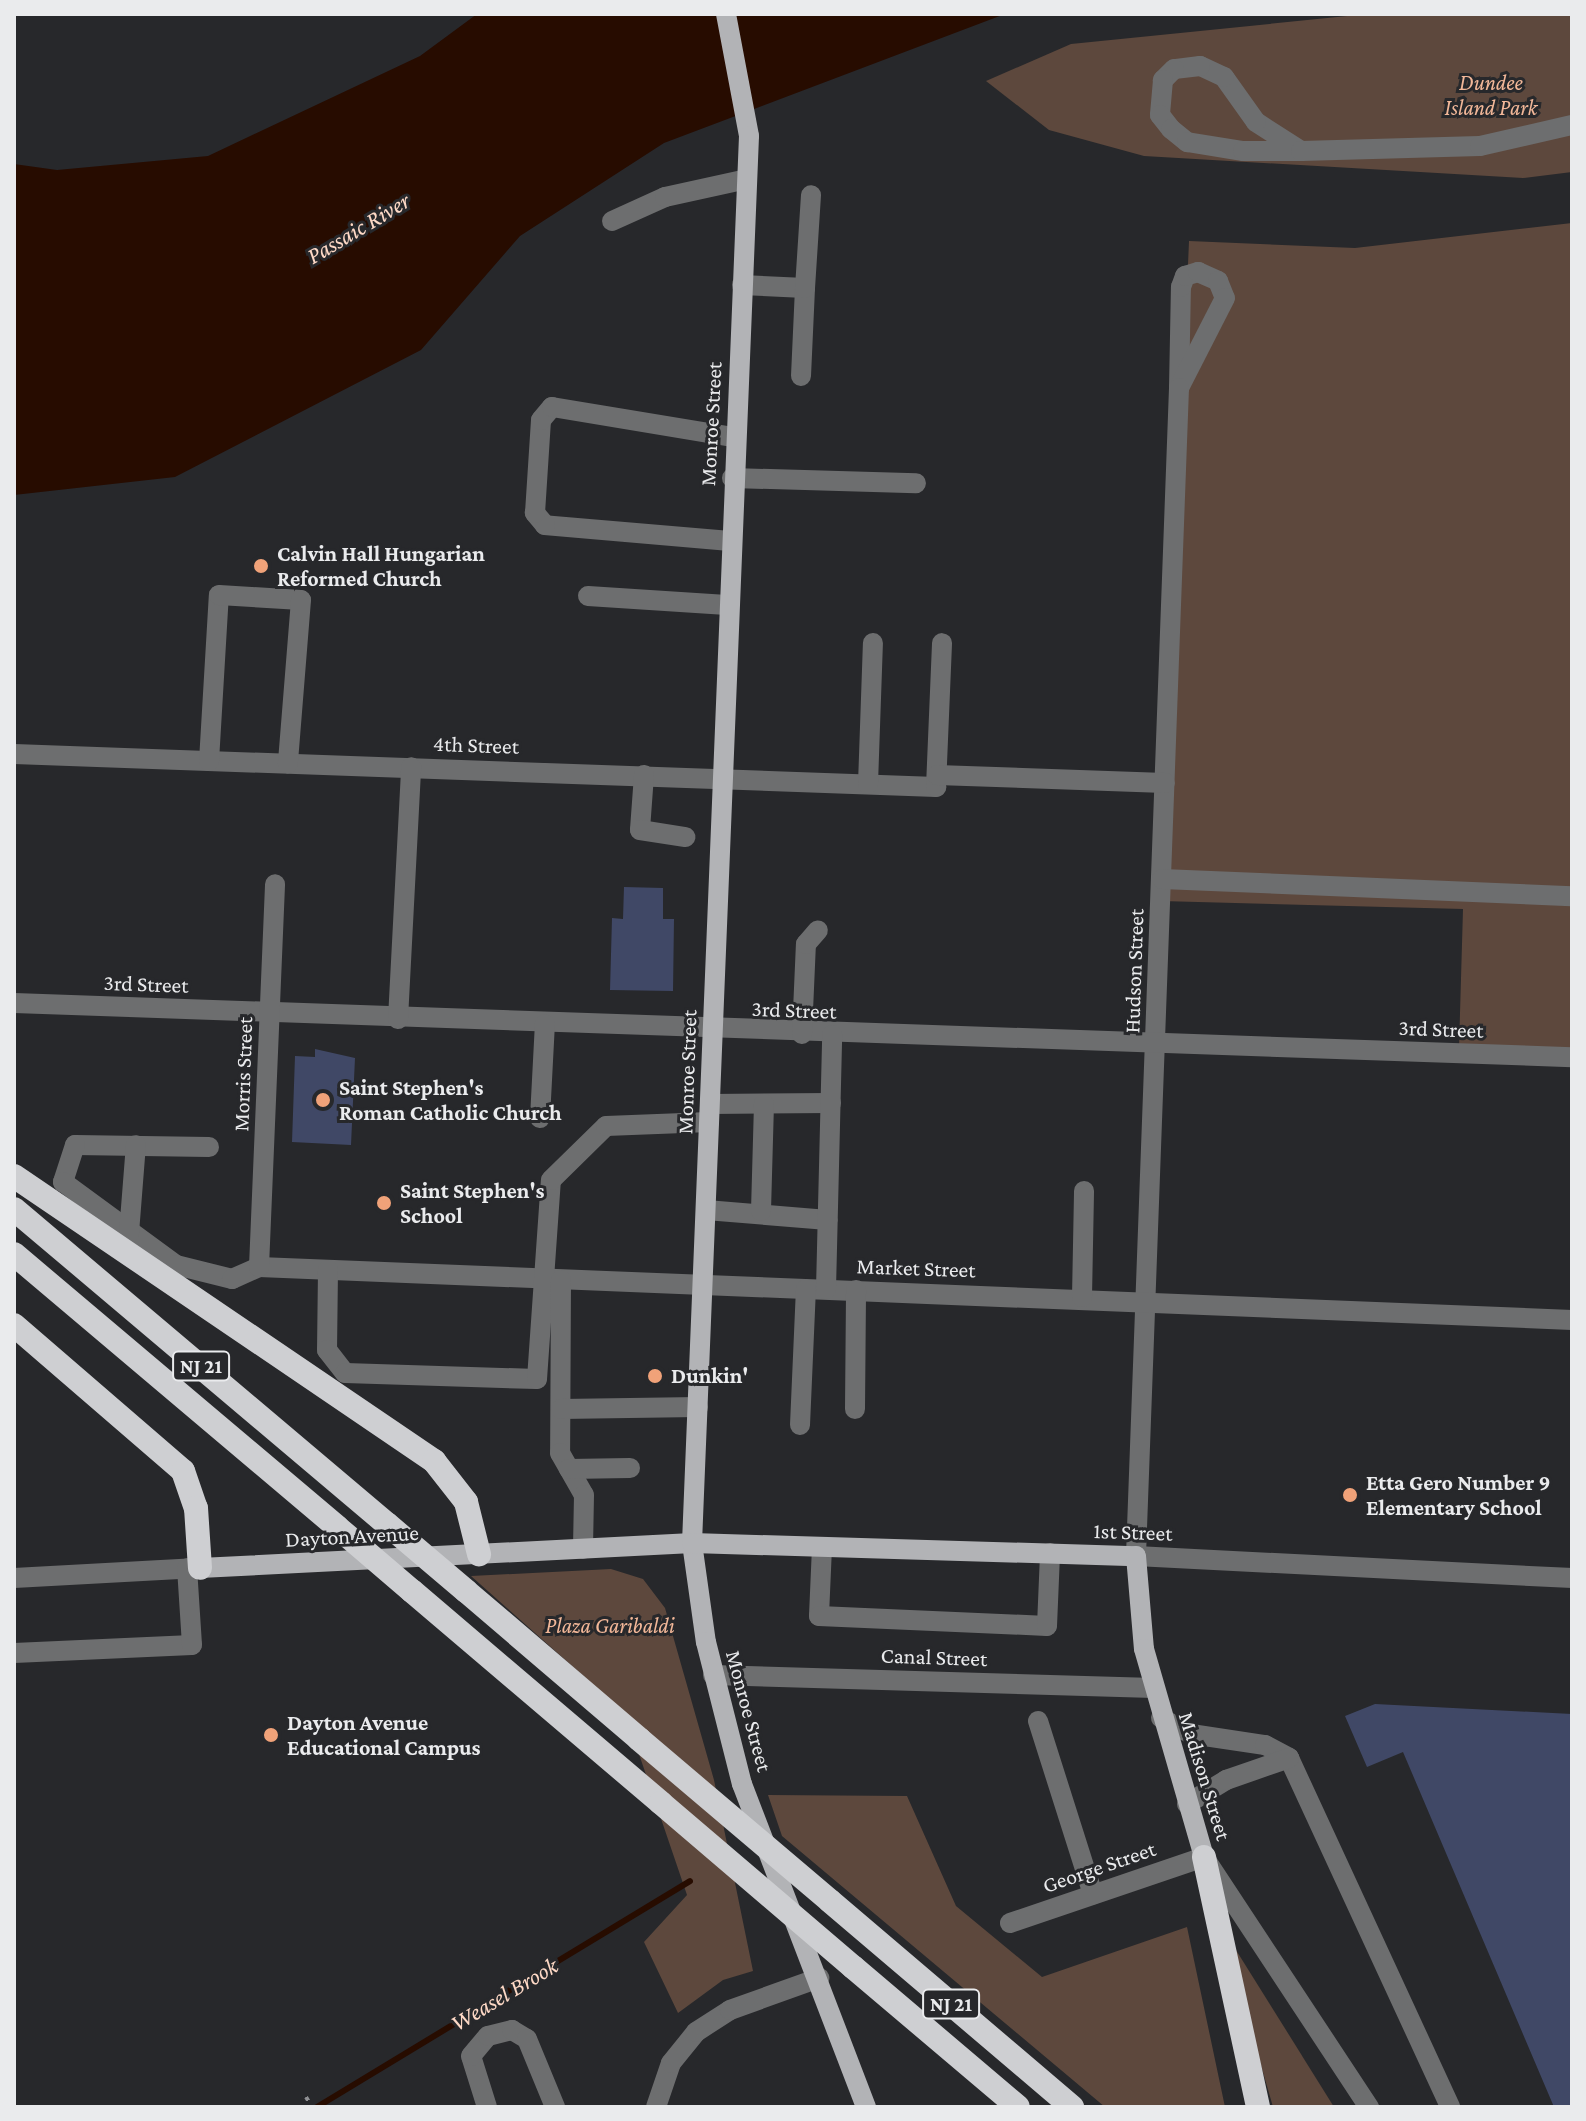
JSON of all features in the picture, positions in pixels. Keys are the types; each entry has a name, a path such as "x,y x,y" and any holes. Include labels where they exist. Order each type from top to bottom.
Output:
{"highway":[{"path":"14,1176 434,1461 466,1502 479,1554"},
{"name":"NJ 21","path":"14,1209 1072,2107"},
{"name":"NJ 21","path":"14,1254 1018,2107"},
{"path":"14,1325 183,1471 196,1508 193,1568"},
{"path":"1204,1857 1258,2107"}],"main road":[{"name":"Monroe Street","path":"726,14 749,136 732,478 692,1543 713,1675 742,1784 866,2107"},
{"name":"Dayton Avenue","path":"193,1568 692,1543"},
{"name":"1st Street","path":"692,1543 1136,1556"},
{"name":"Madison Street","path":"1136,1556 1134,1592 1154,1688 1204,1857"}],"street":[{"path":"1301,151 1256,122 1224,77 1200,66 1174,69 1163,80 1160,115 1187,142 1301,151 1480,146 1572,125"},
{"path":"612,221 665,197 747,179"},
{"path":"801,376 811,195"},
{"path":"1198,272 1218,281 1225,298 1179,388 1181,287 1185,276 1198,272"},
{"path":"742,285 805,288"},
{"name":"Hudson Street","path":"1136,1556 1179,388"},
{"path":"730,541 545,525 535,513 541,420 552,407 734,437"},
{"path":"732,478 916,483"},
{"path":"209,761 219,595 301,600 288,763"},
{"path":"588,596 727,605"},
{"path":"868,784 873,643"},
{"path":"936,781 942,643"},
{"name":"4th Street","path":"14,754 868,784 936,781 1165,783"},
{"path":"398,1019 411,767"},
{"path":"644,775 640,830 685,837"},
{"path":"1162,879 1572,896"},
{"name":"Morris Street","path":"259,1267 275,884"},
{"path":"802,1034 806,944 818,930"},
{"name":"3rd Street","path":"14,1003 713,1031 1572,1057"},
{"path":"540,1118 545,1024"},
{"path":"800,1425 816,1289 828,1220 832,1035"},
{"path":"583,1549 584,1495 560,1453 561,1409 546,1189 606,1126 764,1104 831,1103"},
{"path":"761,1211 764,1104"},
{"name":"Market Street","path":"136,1145 75,1145 63,1182 129,1233 192,1270 232,1279 259,1267 703,1286 1147,1298 1572,1320"},
{"path":"129,1233 136,1145 209,1147"},
{"path":"1082,1297 1084,1191"},
{"path":"706,1210 761,1211 781,1220 828,1220"},
{"path":"328,1270 327,1350 345,1373 537,1379 552,1279"},
{"path":"855,1409 856,1290"},
{"path":"561,1409 698,1407"},
{"path":"569,1469 630,1468"},
{"path":"822,1547 819,1616 1047,1626 1050,1553"},
{"name":"1st Street","path":"1136,1556 1572,1578"},
{"path":"14,1653 192,1645 193,1568"},
{"name":"Dayton Avenue","path":"14,1578 193,1568"},
{"name":"Canal Street","path":"713,1675 1154,1688"},
{"path":"1161,1718 1191,1734 1265,1745 1289,1758 1450,2107"},
{"path":"1038,1721 1093,1894"},
{"path":"1187,1804 1226,1780 1289,1758"},
{"name":"George Street","path":"1010,1923 1204,1857"},
{"name":"Madison Street","path":"1204,1857 1369,2107"},
{"path":"656,2107 671,2063 704,2025 819,1978"},
{"path":"487,2107 471,2056 488,2036 512,2030 527,2039 555,2107"}],"path":[{"path":"306,2097 312,2107"}],"green space":[{"name":"Dundee Island Park","path":"1367,14 1572,14 1572,172 1523,178 1144,156 1049,130 986,81 1071,44"},
{"path":"1572,223 1572,1053 1459,1048 1463,909 1161,901 1189,241 1355,248"},
{"name":"Plaza Garibaldi","path":"611,1569 643,1579 665,1608 714,1780 753,1971 723,1980 678,2013 644,1942 687,1895 625,1713 471,1576"},
{"path":"768,1795 907,1796 956,1906 1042,1977 1187,1927 1225,2107 1105,2107 782,1836"},
{"path":"1221,1926 1334,2107 1273,2107"}],"water":[{"name":"Passaic River","path":"477,14 1005,14 664,143 520,236 421,350 175,477 14,495 14,164 57,170 208,156 420,56"}],"building":[{"path":"624,887 663,888 663,919 674,919 673,991 610,990 612,918 623,919"},
{"name":"Saint Stephen's Roman Catholic Church","path":"315,1049 355,1058 351,1145 292,1142 295,1056 315,1057"},
{"path":"1375,1704 1572,1714 1572,2107 1554,2107 1403,1752 1367,1767 1345,1716"}],"waterway":[{"name":"Weasel Brook","path":"317,2107 690,1881"}],"place":[{"name":"Calvin Hall Hungarian Reformed Church","path":"261,566"},
{"name":"Saint Stephen's Roman Catholic Church","path":"323,1100"},
{"name":"Saint Stephen's School","path":"384,1203"},
{"name":"Dunkin'","path":"655,1376"},
{"name":"Etta Gero Number 9 Elementary School","path":"1350,1495"},
{"name":"Dayton Avenue Educational Campus","path":"271,1735"}]}
